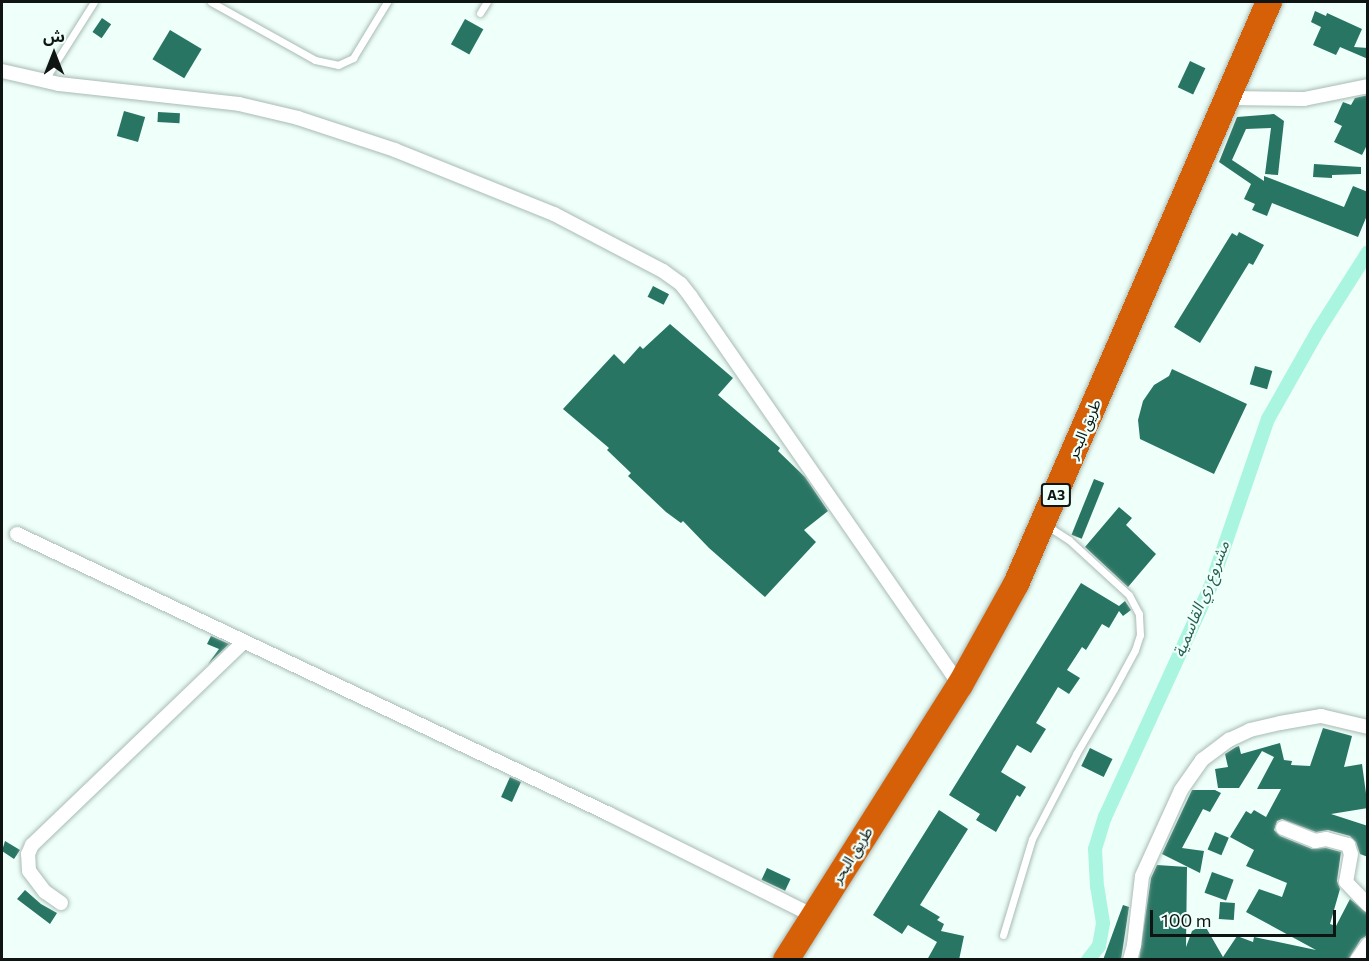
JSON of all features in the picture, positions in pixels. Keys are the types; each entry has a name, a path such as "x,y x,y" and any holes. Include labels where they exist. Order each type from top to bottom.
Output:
{"highway":[{"name":"طريق البحر","path":"786,960 960,685 1016,584 1269,2"}],"street":[{"path":"2,71 44,81 148,96 239,104 298,118 395,150 554,214 663,271 681,284 691,297 960,685"},
{"path":"1227,98 1304,99 1368,86"},
{"path":"17,534 243,643 609,814 814,916"},
{"path":"61,903 45,892 29,871 27,861 32,845 243,643"},
{"path":"1130,960 1134,945 1142,876 1181,790 1202,760 1229,740 1250,730 1280,723 1321,716 1368,727"},
{"path":"1283,828 1316,841 1326,839 1348,845 1351,854 1346,882 1368,905"},
{"path":"1357,960 1368,944"}],"lane":[{"path":"44,81 94,2"},
{"path":"211,2 315,60 338,65 353,58 387,2"},
{"path":"480,13 487,2"},
{"path":"1003,935 1032,839 1076,754 1135,650 1140,635 1139,614 1129,595 1069,540 1044,524"}],"building":[{"path":"1315,11 1326,16 1327,13 1362,29 1354,47 1368,48 1368,59 1340,47 1336,55 1313,45 1321,27 1311,22"},
{"path":"102,18 111,24 102,38 92,32"},
{"path":"465,19 483,29 469,55 451,44"},
{"path":"170,30 202,49 184,78 152,59"},
{"path":"1190,61 1205,68 1193,94 1178,87"},
{"path":"1368,95 1368,143 1362,155 1334,142 1342,126 1334,122 1343,102 1351,105 1355,98"},
{"path":"124,111 145,117 138,142 117,136"},
{"path":"158,112 180,113 179,123 157,122"},
{"path":"1274,114 1284,121 1278,175 1265,174 1271,128 1246,129 1232,160 1264,181 1264,176 1344,207 1353,186 1368,192 1368,213 1358,237 1272,203 1267,216 1252,210 1255,204 1244,199 1251,184 1219,162 1237,117"},
{"path":"1314,164 1361,167 1361,174 1332,175 1332,178 1313,177"},
{"path":"1239,232 1264,245 1253,265 1249,263 1200,343 1174,327 1232,233 1237,236"},
{"path":"653,286 669,294 664,305 648,297"},
{"path":"670,324 733,378 718,395 780,448 778,451 805,477 828,511 804,530 816,542 765,597 709,548 683,521 681,523 666,512 628,476 631,473 607,450 609,448 563,409 614,354 624,364 640,346 643,349"},
{"path":"1255,366 1272,371 1267,389 1250,384"},
{"path":"1172,369 1247,404 1214,474 1140,439 1138,420 1143,401 1154,385 1169,376"},
{"path":"1094,479 1104,483 1082,539 1072,535"},
{"path":"1119,507 1132,518 1126,525 1156,554 1128,587 1085,547"},
{"path":"1081,583 1119,606 1125,601 1131,610 1123,616 1119,611 1109,628 1102,624 1086,650 1082,647 1067,670 1080,678 1069,694 1058,687 1036,723 1046,729 1031,753 1017,745 1001,772 1026,787 1020,797 1017,795 996,832 976,820 980,814 949,795"},
{"path":"211,636 229,644 208,664 219,649 207,644"},
{"path":"1323,728 1352,736 1344,767 1362,764 1368,808 1331,814 1368,826 1368,857 1360,854 1356,842 1350,836 1328,830 1316,832 1282,819 1277,821 1274,830 1280,836 1312,849 1326,848 1341,852 1337,881 1340,889 1330,924 1336,926 1350,899 1368,914 1368,935 1361,939 1348,960 1139,960 1151,878 1157,865 1187,867 1186,947 1192,931 1204,924 1223,957 1237,936 1253,942 1254,937 1316,950 1246,912 1259,889 1282,897 1287,883 1246,866 1254,850 1230,837 1246,811 1251,814 1254,810 1266,817 1281,789 1257,789 1274,757 1262,751 1239,788 1218,788 1215,769 1228,767 1225,754 1236,747 1239,746 1241,754 1280,743 1284,760 1292,761 1291,765 1310,766"},
{"path":"1090,748 1112,759 1104,777 1081,766"},
{"path":"510,777 521,782 512,802 501,797"},
{"path":"1192,790 1215,790 1221,793 1210,812 1203,809 1182,848 1204,851 1200,873 1162,854"},
{"path":"939,810 968,829 920,905 940,917 937,920 944,924 941,931 964,936 959,960 927,960 937,942 908,925 902,934 873,915"},
{"path":"1215,832 1229,838 1221,855 1208,849"},
{"path":"5,841 20,850 14,859 2,851"},
{"path":"767,868 791,879 785,891 762,880"},
{"path":"1212,872 1234,880 1226,901 1204,893"},
{"path":"25,890 41,904 57,913 50,924 17,899"},
{"path":"1220,902 1235,903 1234,920 1219,919"},
{"path":"1123,905 1129,907 1121,960 1103,960"}],"waterway":[{"name":"مشروع ري القاسمية","path":"1088,960 1099,946 1103,923 1097,887 1095,849 1105,817 1210,588 1268,419 1319,329 1368,252"}]}
